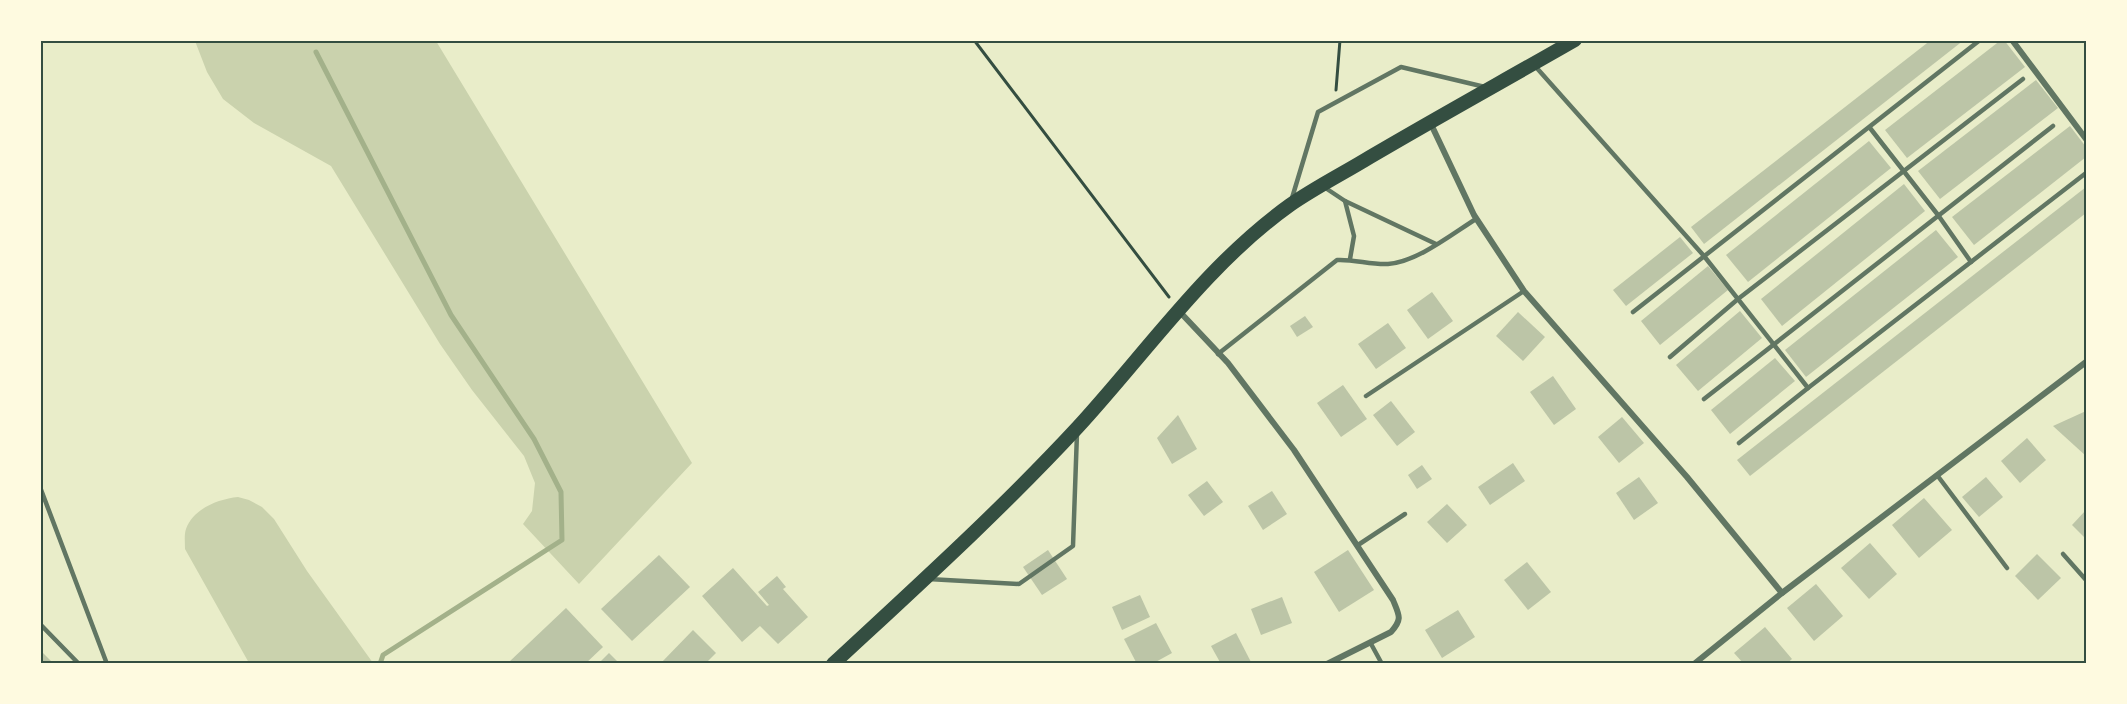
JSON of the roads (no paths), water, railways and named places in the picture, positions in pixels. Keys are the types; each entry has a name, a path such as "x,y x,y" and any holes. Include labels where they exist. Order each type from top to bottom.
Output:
{"main road":[{"path":"833,663 961,546 1077,427 1179,311 1246,242 1290,205 1430,121 1575,40"}],"street":[{"path":"2012,40 2086,139"},
{"path":"1430,121 1476,219 1524,291 1687,477 1782,593"},
{"path":"1179,311 1242,380 1294,450 1394,600 1400,616 1399,624 1391,632 1327,663"},
{"path":"1694,663 1782,593 2086,362"}],"lane":[{"path":"1633,312 1980,40"},
{"path":"1533,64 1704,256 1809,388"},
{"path":"1290,205 1318,112 1401,67 1490,88"},
{"path":"1670,357 1738,299 2023,79"},
{"path":"1704,399 2053,126"},
{"path":"1870,128 1938,215 1971,262"},
{"path":"1738,443 2086,173"},
{"path":"1321,186 1345,201 1436,244"},
{"path":"1345,201 1354,236 1350,259"},
{"path":"1218,354 1336,260 1350,259 1388,264 1409,260 1476,219"},
{"path":"1366,396 1524,291"},
{"path":"926,579 1019,584 1073,546 1077,427"},
{"path":"1937,475 2007,568"},
{"path":"40,487 107,663"},
{"path":"1358,545 1405,514"},
{"path":"2063,554 2086,580"},
{"path":"40,624 79,663"},
{"path":"1370,642 1382,663"}],"waterway":[{"path":"316,52 451,315 534,439 561,492 562,540 383,655 380,664"}]}
